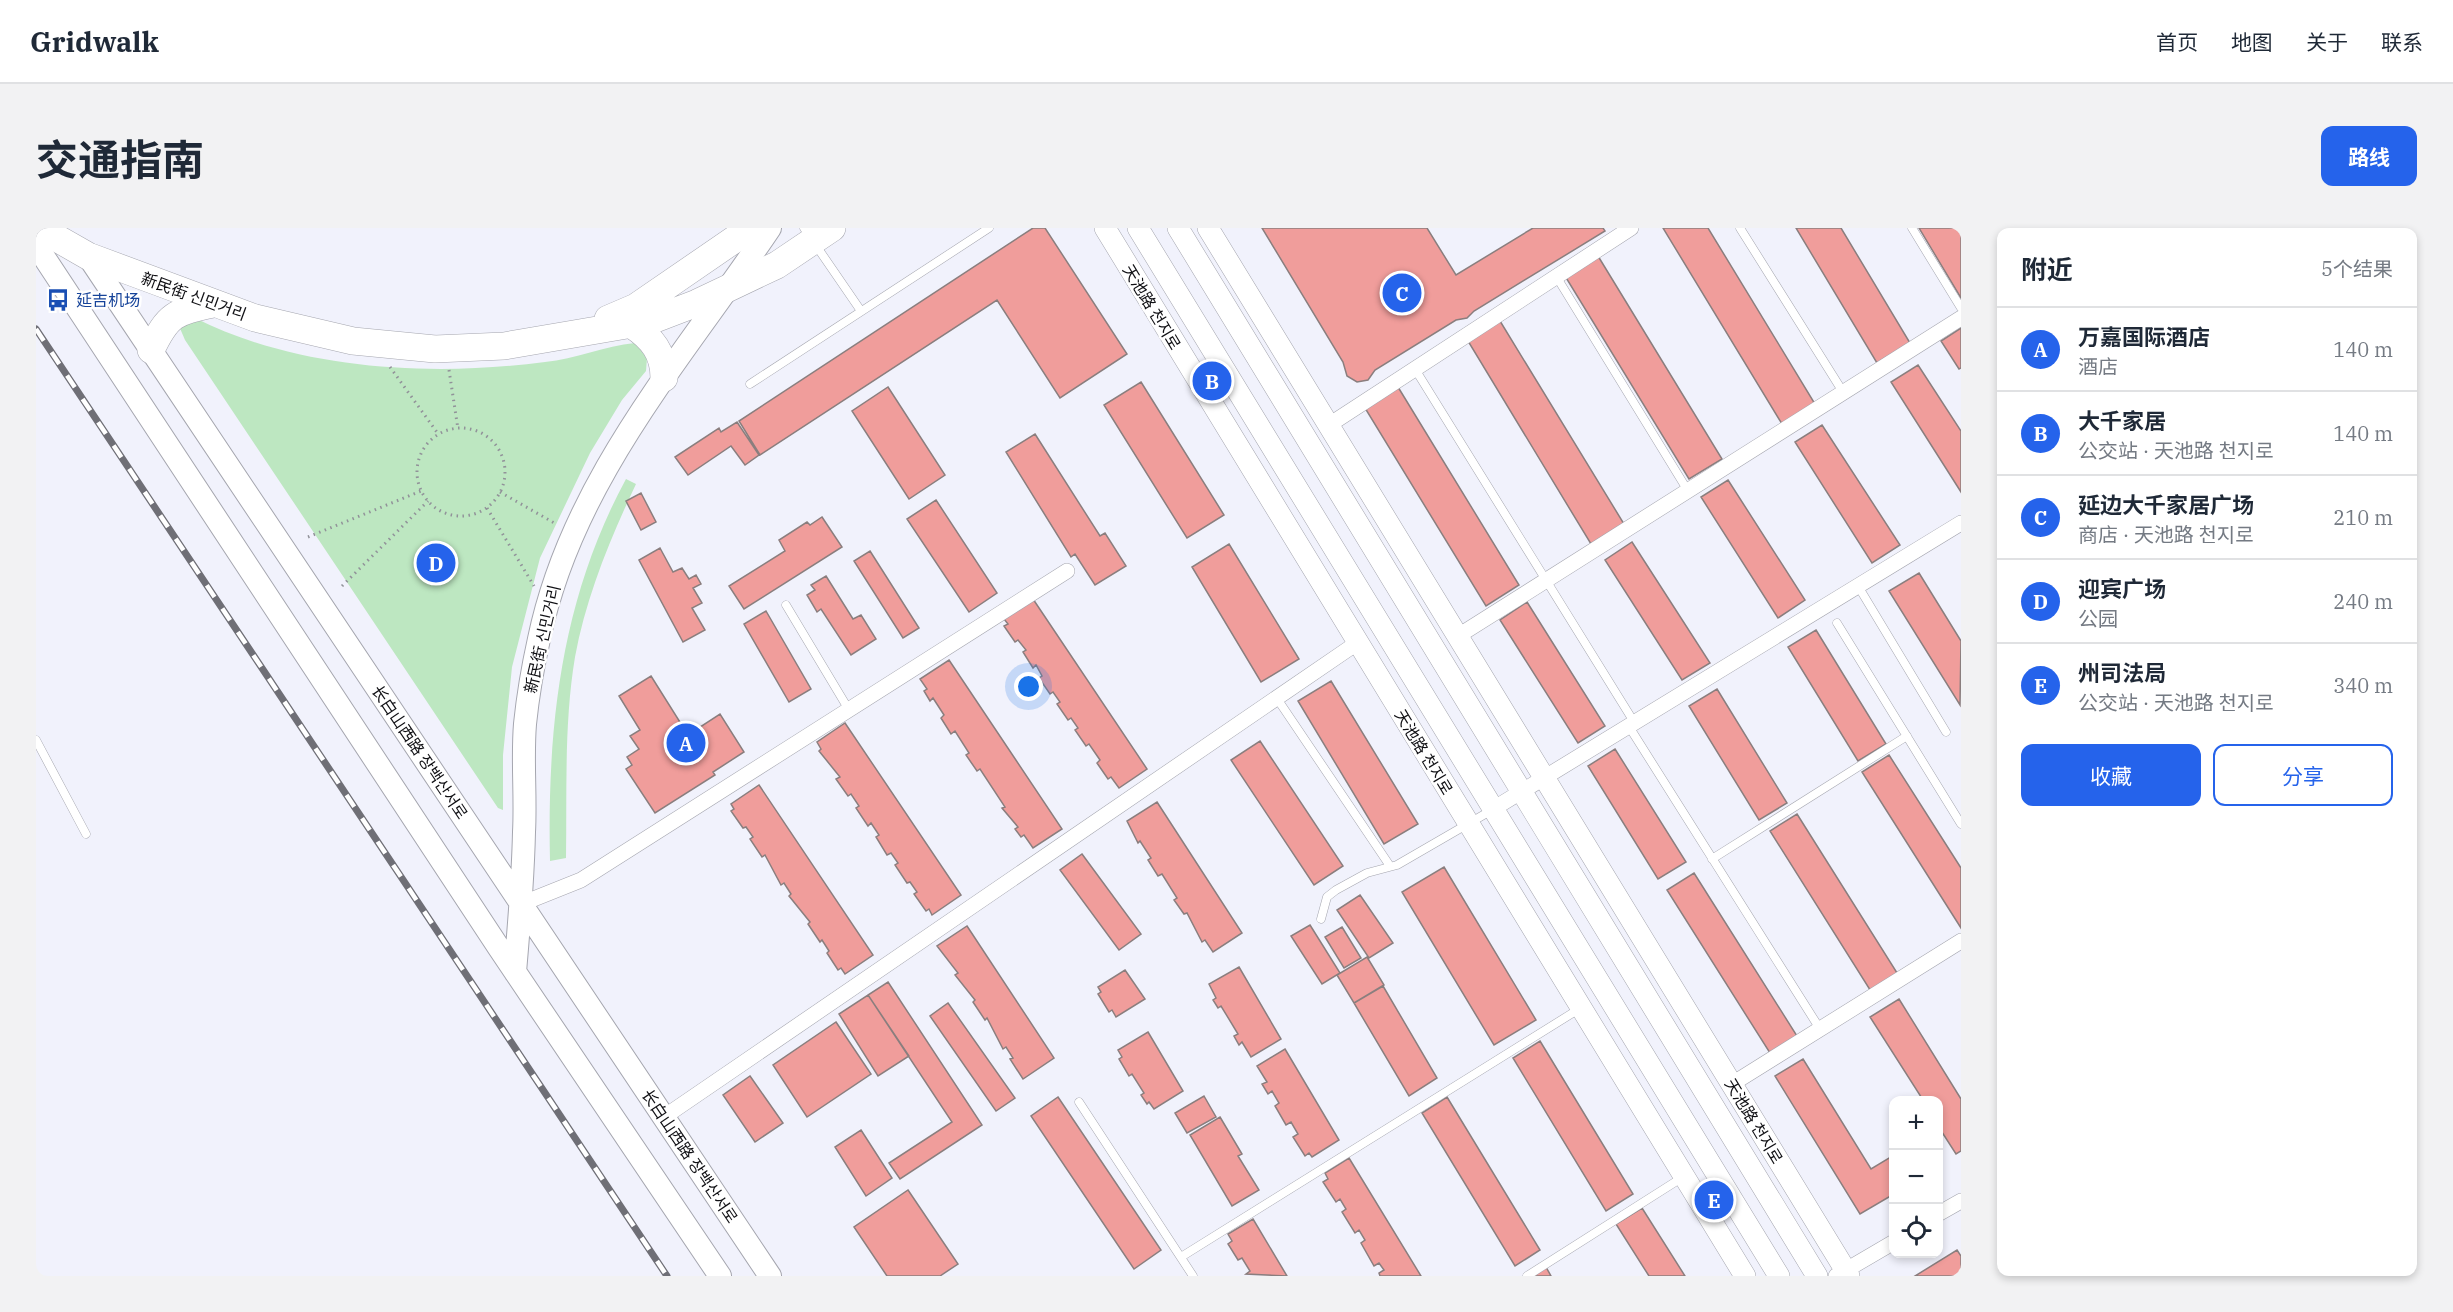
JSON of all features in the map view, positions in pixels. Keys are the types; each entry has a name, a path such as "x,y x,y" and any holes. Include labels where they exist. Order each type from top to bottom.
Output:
{"highway":[{"name":"新民街 신민거리","path":"39,228 88,256 213,304 321,335 410,348 481,348 633,325 688,306 777,265 816,232"},
{"name":"长白山西路 장백산서로","path":"69,228 88,256"},
{"name":"新民街 신민거리","path":"571,335 636,307 751,228"},
{"path":"151,350 162,326 174,314 213,304"},
{"path":"633,325 646,334 658,350 664,378"}],"main road":[{"name":"新民街 신민거리","path":"515,972 521,904 525,724 539,637 555,582 575,528 598,478 664,378 691,343 770,228"},
{"path":"36,245 515,972 720,1276"},
{"name":"长白山西路 장백산서로","path":"88,256 770,1276"},
{"name":"新民街 신민거리","path":"691,343 777,265"}],"street":[{"name":"天池路 천지로","path":"1105,228 1745,1276"},
{"name":"天池路 천지로","path":"1138,228 1779,1276"},
{"name":"天池路 천지로","path":"1178,228 1817,1276"},
{"name":"天池路 천지로","path":"1208,228 1732,1083 1844,1274"},
{"path":"1329,425 1631,228"},
{"path":"1458,636 1961,318"},
{"path":"1493,809 1961,524"},
{"path":"521,904 581,880 1067,571"},
{"path":"664,1117 1276,697 1358,644"},
{"path":"1732,1083 1961,941"},
{"path":"1943,1212 1960,1205"},
{"path":"1844,1274 1889,1245"}],"lane":[{"path":"750,384 989,228"},
{"path":"1740,228 1843,392"},
{"path":"1912,228 1961,308"},
{"path":"816,232 861,311"},
{"path":"1556,276 1688,490"},
{"path":"1415,369 1546,580 1712,859 1820,1029"},
{"path":"1858,586 1946,732"},
{"path":"786,605 849,710"},
{"path":"1837,623 1961,824"},
{"path":"1276,697 1390,866"},
{"path":"1712,859 1907,736"},
{"path":"36,740 86,834"},
{"path":"1321,919 1327,897 1367,873 1396,865 1493,809"},
{"path":"1181,1257 1580,1008"},
{"path":"1079,1102 1193,1276"},
{"path":"1527,1276 1684,1176"}],"path":[{"path":"390,367 439,435"},
{"path":"449,368 458,429"},
{"path":"458,429 480,432 496,446 505,472 500,492 487,508 467,516 440,511 428,501 421,490 417,474 419,459 426,446 439,435 458,429"},
{"path":"308,537 421,490"},
{"path":"500,492 556,525"},
{"path":"342,586 428,501"},
{"path":"487,508 534,586"}],"green space":[{"path":"195,318 277,349 321,359 366,365 457,369 502,367 568,358 635,343 647,358 646,371 622,400 590,453 540,558 512,667 503,755 503,810 498,808 185,340 179,326"},
{"path":"626,479 636,484 600,569 575,657 568,732 566,858 550,861 551,762 563,665 586,570 604,524"}],"building":[{"path":"1033,228 1045,228 1127,354 1060,398 997,300 760,455 739,421"},
{"path":"1262,228 1427,228 1456,275 1533,228 1603,228 1605,231 1474,311 1467,318 1456,320 1375,370 1368,380 1357,382 1347,376 1343,362"},
{"path":"1663,228 1708,228 1815,404 1782,424"},
{"path":"1796,228 1841,228 1910,343 1877,363"},
{"path":"1919,228 1961,228 1961,298"},
{"path":"1598,256 1722,459 1689,479 1565,276"},
{"path":"1500,321 1624,524 1591,544 1468,341"},
{"path":"1961,328 1961,368 1959,369 1941,341"},
{"path":"1918,365 1961,431 1961,492 1891,382"},
{"path":"1141,382 1224,515 1187,538 1104,405"},
{"path":"888,387 945,475 909,499 852,411"},
{"path":"1398,387 1519,585 1486,606 1365,408"},
{"path":"737,422 759,455 745,465 731,446 688,475 675,457 719,428 721,432"},
{"path":"1822,425 1900,545 1872,563 1795,442"},
{"path":"1035,434 1100,536 1105,533 1126,566 1095,585 1075,554 1071,557 1006,452"},
{"path":"1728,480 1805,600 1778,618 1701,497"},
{"path":"641,493 656,522 641,530 626,501"},
{"path":"936,500 997,593 969,612 907,519"},
{"path":"822,517 842,547 744,609 729,586 785,551 779,540 807,522 810,525"},
{"path":"1632,542 1710,663 1682,680 1605,560"},
{"path":"1229,544 1299,659 1261,682 1192,567"},
{"path":"660,548 673,572 682,568 689,579 696,575 701,584 693,588 702,603 692,608 705,630 683,642 639,560"},
{"path":"870,551 919,628 903,638 854,561"},
{"path":"1919,573 1961,641 1960,705 1889,591"},
{"path":"826,576 853,619 861,615 876,639 851,655 821,609 817,612 807,595 815,590 811,585"},
{"path":"1033,599 1147,769 1119,788 1111,777 1108,779 1097,763 1100,760 1089,744 1086,746 1075,730 1078,728 1071,718 1068,720 1057,704 1060,702 1053,692 1050,694 1039,678 1042,676 1036,665 1033,668 1023,652 1026,650 1018,640 1015,642 1004,626 1008,624 1004,619"},
{"path":"1527,602 1605,726 1578,743 1500,620"},
{"path":"766,611 811,689 789,702 744,624"},
{"path":"1816,630 1886,744 1858,761 1788,647"},
{"path":"949,660 1062,829 1033,848 1024,835 1021,837 1015,829 1018,827 1002,808 1005,807 980,769 977,771 966,755 969,753 955,731 951,734 941,718 944,715 933,698 930,701 924,691 927,689 920,679"},
{"path":"651,676 688,735 720,714 744,752 713,772 715,775 655,813 626,769 632,765 627,757 639,749 630,736 640,730 619,696"},
{"path":"1331,681 1418,824 1384,844 1298,701"},
{"path":"1717,689 1787,803 1759,820 1689,706"},
{"path":"845,723 961,895 932,915 929,909 926,911 914,894 917,892 910,882 907,883 895,865 898,863 891,853 887,855 876,837 879,835 871,823 868,826 856,808 859,806 851,794 848,796 836,779 840,777 819,751 821,749 817,742"},
{"path":"1260,741 1343,866 1314,885 1231,760"},
{"path":"1615,749 1686,862 1658,879 1588,766"},
{"path":"1889,755 1961,868 1961,928 1862,772"},
{"path":"759,785 873,955 845,974 841,968 838,970 822,940 820,942 808,924 810,922 789,896 791,894 784,883 781,885 765,855 762,857 750,839 753,837 746,827 743,828 731,811 734,809 731,804"},
{"path":"1157,802 1242,933 1213,952 1205,940 1202,942 1187,913 1184,914 1174,900 1177,898 1162,874 1158,876 1148,860 1151,858 1140,841 1138,843 1127,821"},
{"path":"1797,814 1899,976 1872,993 1770,831"},
{"path":"1082,854 1141,934 1119,950 1060,870"},
{"path":"1444,867 1536,1020 1494,1045 1402,892"},
{"path":"1694,873 1797,1036 1770,1053 1667,890"},
{"path":"1360,895 1393,943 1369,958 1337,910"},
{"path":"1310,925 1340,973 1322,984 1291,936"},
{"path":"967,926 1054,1058 1023,1079 1010,1059 1013,1058 1006,1047 1003,1049 987,1018 985,1020 973,1002 975,1000 955,975 958,973 937,946"},
{"path":"1342,927 1361,958 1344,968 1325,937"},
{"path":"1367,957 1384,985 1354,1003 1337,975"},
{"path":"1239,967 1281,1039 1251,1057 1242,1042 1239,1045 1234,1036 1238,1034 1221,1006 1218,1008 1213,1000 1216,998 1209,984"},
{"path":"1125,970 1145,999 1116,1017 1112,1010 1109,1012 1098,994 1101,992 1098,987"},
{"path":"888,982 982,1125 900,1179 889,1163 952,1122 868,995"},
{"path":"1383,986 1437,1078 1409,1096 1354,1003"},
{"path":"868,995 909,1056 878,1076 839,1014"},
{"path":"1899,999 1961,1099 1961,1151 1956,1154 1943,1134 1943,1096 1920,1096 1870,1017"},
{"path":"948,1003 1015,1098 996,1111 930,1016"},
{"path":"836,1022 871,1074 807,1117 773,1065"},
{"path":"1148,1032 1183,1091 1154,1109 1141,1095 1144,1093 1132,1074 1129,1076 1119,1059 1122,1057 1118,1050"},
{"path":"1540,1041 1633,1194 1606,1211 1513,1058"},
{"path":"1285,1049 1339,1140 1312,1157 1309,1153 1305,1156 1293,1137 1298,1134 1291,1122 1286,1125 1275,1106 1279,1103 1272,1091 1268,1094 1262,1084 1267,1082 1257,1066"},
{"path":"1803,1059 1871,1169 1889,1158 1889,1197 1860,1214 1775,1076"},
{"path":"750,1076 783,1123 755,1142 723,1095"},
{"path":"1204,1096 1216,1117 1187,1133 1175,1113"},
{"path":"1058,1097 1161,1250 1134,1269 1031,1116"},
{"path":"1447,1097 1540,1250 1515,1266 1422,1113"},
{"path":"1220,1117 1242,1154 1238,1156 1259,1190 1232,1206 1190,1135"},
{"path":"861,1130 892,1178 866,1196 835,1147"},
{"path":"1349,1158 1421,1276 1380,1276 1379,1273 1384,1270 1379,1263 1374,1266 1361,1243 1365,1240 1359,1230 1355,1233 1342,1212 1346,1209 1340,1199 1336,1202 1323,1182 1328,1179 1325,1173"},
{"path":"908,1190 958,1264 940,1276 887,1276 854,1227"},
{"path":"1642,1208 1685,1276 1649,1276 1616,1224"},
{"path":"1253,1219 1287,1276 1246,1274 1250,1271 1242,1258 1238,1260 1228,1244 1232,1241 1228,1234"},
{"path":"1957,1250 1961,1256 1961,1276 1915,1276"},
{"path":"1546,1267 1551,1276 1531,1276"}],"railway":[{"path":"36,329 667,1276"}],"place":[{"name":"延边大千家居广场","path":"1402,293"},
{"name":"延吉机场","path":"58,300"},
{"name":"大千家居","path":"1212,381"},
{"name":"迎宾广场","path":"436,563"},
{"name":"万嘉国际酒店","path":"686,743"},
{"name":"州司法局","path":"1714,1200"}]}
